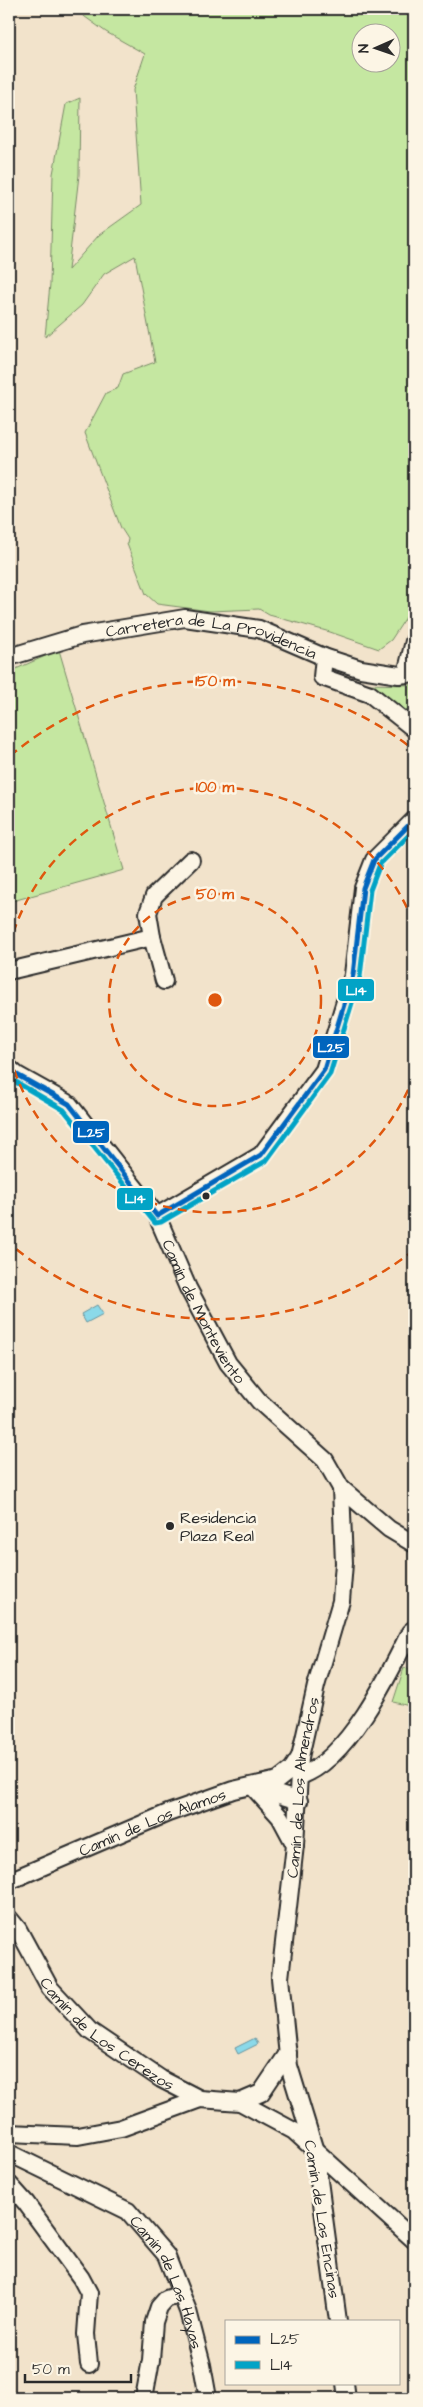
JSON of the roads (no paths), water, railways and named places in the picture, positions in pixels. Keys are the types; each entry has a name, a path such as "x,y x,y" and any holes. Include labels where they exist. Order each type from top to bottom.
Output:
{"street":[{"name":"Carretera de La Providencia","path":"9,657 82,635 185,618 259,629 324,657 361,669 410,674"},
{"path":"410,674 414,641"},
{"path":"324,657 322,677 370,694 414,729"},
{"path":"157,1216 261,1155 324,1070 353,975 362,888 374,860 414,820"},
{"path":"164,981 152,937 148,913 154,896 191,860"},
{"path":"9,971 152,937"},
{"name":"Camín de Monteviento","path":"9,1068 17,1075 69,1104 157,1216 188,1288 228,1363 259,1401 325,1460 341,1488 389,1529 414,1544"},
{"name":"Camín de Los Almendros","path":"297,2089 289,2066 280,1978 295,1846 300,1757 316,1686 342,1601 344,1563 341,1488"},
{"path":"300,1776 320,1767 351,1734 379,1695 410,1632 414,1629"},
{"name":"Camín de Los Álamos","path":"9,1881 168,1813 233,1790 278,1780 292,1769 300,1757"},
{"path":"252,1786 299,1800"},
{"path":"252,1786 280,1816 295,1846"},
{"name":"Camín de Los Cerezos","path":"9,1918 18,1929 50,1988 90,2031 161,2079 200,2099 240,2102"},
{"path":"240,2102 261,2094 288,2054"},
{"name":"Camín de Las Encinas","path":"297,2089 315,2151 338,2320"},
{"path":"9,2133 78,2136 122,2128 200,2099"},
{"path":"240,2102 294,2130 414,2240"},
{"name":"Camín de Las Hayas","path":"9,2153 128,2211 166,2255 188,2311 202,2365 208,2398"},
{"path":"9,2184 26,2203 81,2278 89,2293 86,2334 89,2364"},
{"path":"144,2398 151,2360 154,2322 159,2307 166,2299 182,2294"},
{"path":"345,2384 347,2398"}],"water":[{"path":"97,1305 103,1314 86,1323 81,1314"},
{"path":"255,2038 258,2044 238,2054 235,2048"}],"place":[{"name":"Residencia Plaza Real","path":"170,1526"}]}
